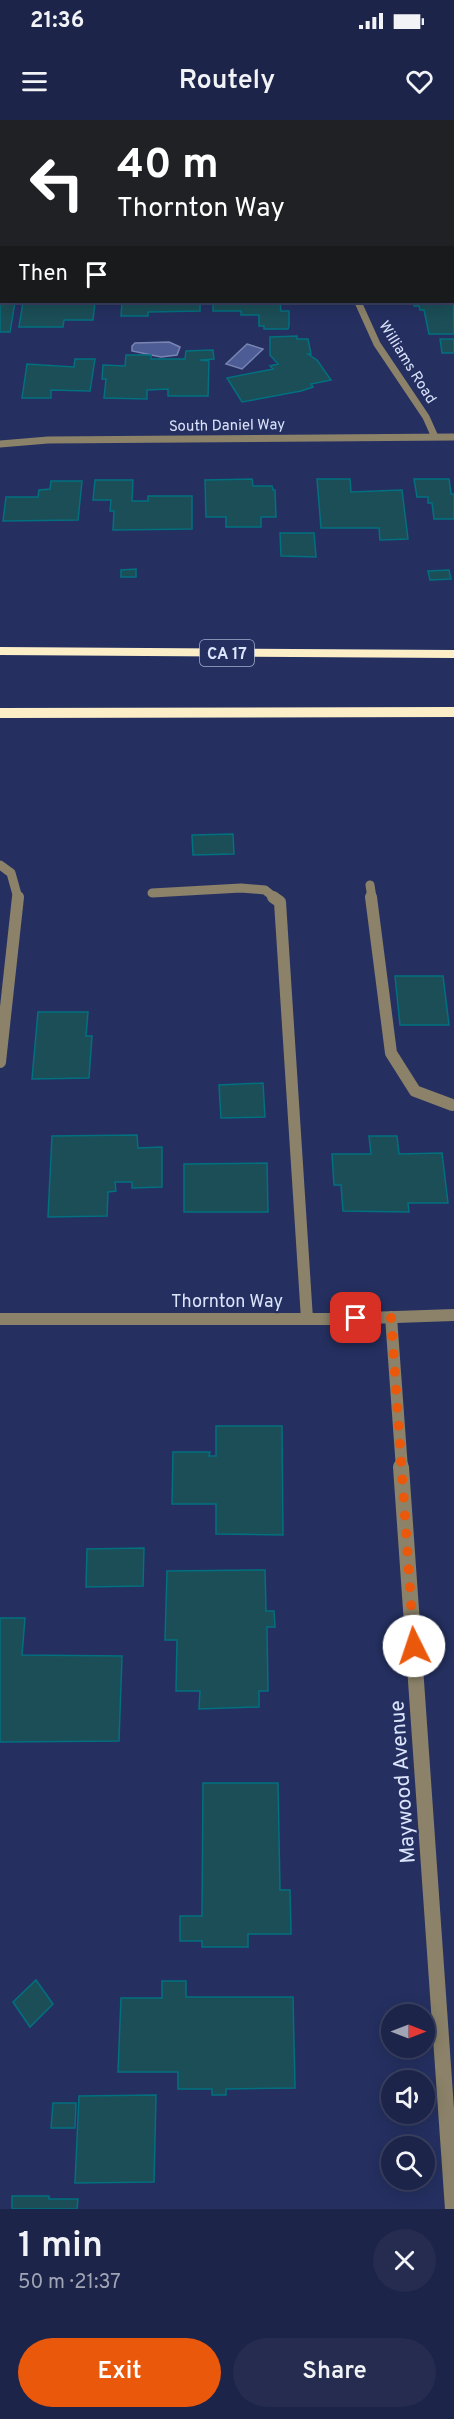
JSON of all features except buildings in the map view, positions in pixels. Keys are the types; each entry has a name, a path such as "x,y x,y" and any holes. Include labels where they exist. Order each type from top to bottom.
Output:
{"highway":[{"name":"CA 17","path":"0,651 454,654"},
{"path":"0,712 454,712"}],"street":[{"name":"Williams Road","path":"358,303 377,344 426,417 435,437"},
{"name":"South Daniel Way","path":"0,444 48,440 454,437"},
{"path":"0,865 11,873 18,895 0,1062"},
{"path":"370,885 391,1053 415,1090 452,1105"},
{"path":"152,893 241,888 265,890 280,902 307,1319"},
{"name":"Thornton Way","path":"0,1319 307,1319 454,1315"},
{"name":"Maywood Avenue","path":"391,1317 453,2209"}],"water":[{"path":"169,342 180,347 177,355 161,357 132,351 135,343"},
{"path":"247,344 263,349 242,369 226,364"}],"route":[{"path":"356,1318 391,1317 414,1646"}]}
